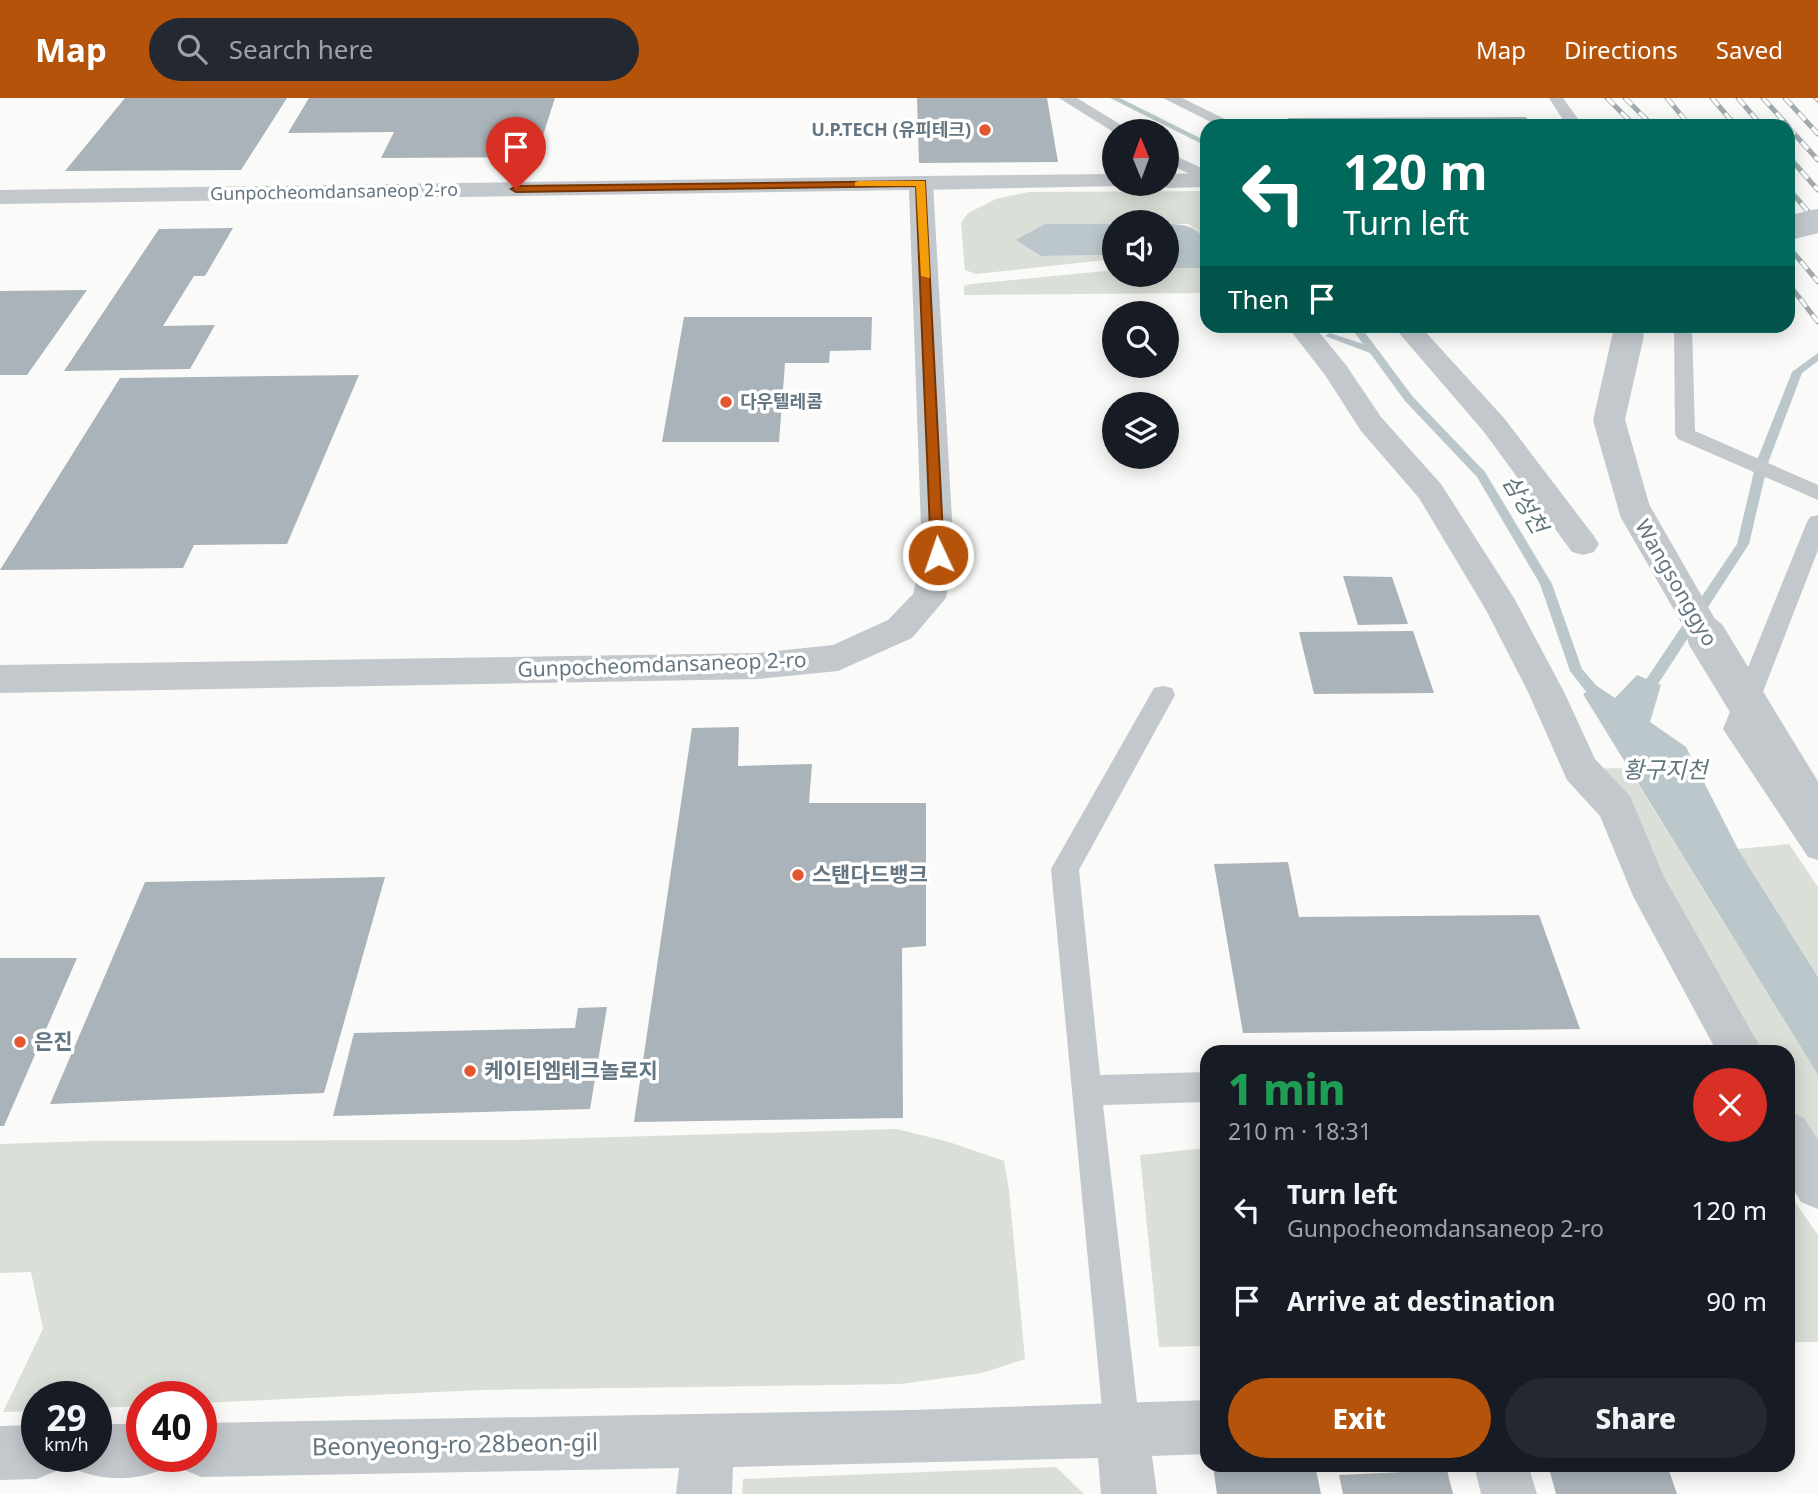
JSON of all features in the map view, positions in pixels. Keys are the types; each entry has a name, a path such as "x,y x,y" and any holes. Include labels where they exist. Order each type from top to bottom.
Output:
{"street":[{"path":"1180,180 1200,179"},
{"name":"Gunpocheomdansaneop 2-ro","path":"0,197 1102,181"},
{"name":"Gunpocheomdansaneop 2-ro","path":"0,679 758,666 838,658 900,629 929,598 938,555 921,183"},
{"path":"1795,226 1818,221"},
{"path":"1306,333 1336,371 1371,424 1430,491 1502,607 1546,692 1580,769 1616,807 1647,884 1737,1045"},
{"path":"1412,333 1494,425 1583,544"},
{"name":"Wangsonggyo","path":"1628,333 1609,420 1635,511 1680,592 1818,818"},
{"path":"1795,1146 1818,1185"},
{"name":"Beonyeong-ro 28beon-gil","path":"217,1450 708,1441 1200,1427"},
{"path":"1122,1429 1129,1494"},
{"path":"704,1494 708,1441"},
{"path":"0,1453 21,1452"},
{"path":"1503,1472 1509,1494"}],"lane":[{"path":"1066,98 1102,119"},
{"path":"1170,98 1216,119"},
{"path":"1556,98 1570,119"},
{"path":"1180,164 1200,175"},
{"path":"1683,333 1685,434 1818,493"},
{"path":"1818,522 1736,729 1818,849"},
{"path":"1122,1429 1065,869 1163,695"},
{"path":"1086,1090 1200,1087"}],"shaded area":[{"path":"1180,191 1200,191 1200,235 1198,230 1188,224 1179,224 1179,210 1102,210 1102,224 1045,224 1015,240 1041,256 1102,255 1102,260 976,274 965,270 961,223 968,213 996,199 1029,192 1102,192 1102,196 1180,196"},
{"path":"1179,268 1200,268 1200,293 964,295 964,286 1102,271 1102,287 1179,287"},
{"path":"1628,768 1818,1075 1818,1185 1795,1145 1795,1045 1737,1045 1580,769"},
{"path":"1789,844 1818,887 1818,977 1738,849"},
{"path":"897,1129 949,1142 1004,1161 1025,1359 982,1373 900,1384 481,1390 217,1402 217,1381 126,1381 126,1407 112,1407 112,1381 21,1381 21,1411 3,1412 43,1329 31,1272 0,1273 0,1144 89,1141 514,1140"},
{"path":"1200,1149 1200,1346 1159,1347 1140,1155"},
{"path":"1795,1202 1818,1235 1818,1342 1795,1342"},
{"path":"1056,1467 1084,1494 742,1494 743,1479"}],"water":[{"path":"1045,224 1102,224 1102,255 1041,256 1015,240"},
{"path":"1179,225 1195,229 1200,234 1200,268 1179,268"},
{"name":"황구지천","path":"1637,675 1661,685 1650,722 1686,747 1738,849 1818,977 1818,1075 1583,694 1597,686 1615,698"}],"building":[{"path":"125,98 287,98 241,170 65,171"},
{"path":"309,98 555,98 536,157 381,158 394,132 288,133"},
{"name":"U.P.TECH (유피테크)","path":"917,98 1047,98 1058,162 919,163"},
{"path":"1526,117 1527,119 1288,119"},
{"path":"233,228 205,276 194,276 163,326 215,325 190,369 64,371 159,229"},
{"path":"87,290 27,375 0,375 0,291"},
{"name":"다우텔레콤","path":"684,317 872,317 871,350 830,351 829,363 785,363 779,442 662,442"},
{"path":"359,375 287,544 194,545 183,568 0,570 120,378"},
{"path":"1343,576 1392,577 1408,624 1358,625"},
{"path":"1413,631 1434,693 1314,694 1299,632"},
{"name":"스탠다드뱅크","path":"739,727 738,766 812,764 809,803 926,803 926,946 902,948 903,1118 634,1122 692,728"},
{"path":"1288,862 1299,917 1539,915 1580,1029 1243,1033 1214,864"},
{"path":"385,877 324,1093 50,1104 145,882"},
{"name":"은진","path":"0,958 77,958 4,1126 0,1126"},
{"name":"케이티엠테크놀로지","path":"607,1007 590,1109 333,1116 354,1033 575,1028 578,1008"},
{"path":"1214,1472 1316,1472 1321,1494 1217,1494"},
{"path":"1448,1472 1453,1494 1343,1494 1339,1475"},
{"path":"1550,1472 1669,1472 1677,1494 1556,1494"}],"waterway":[{"name":"삼성천","path":"1114,98 1200,141"},
{"name":"삼성천","path":"1360,333 1409,399 1481,475 1546,584 1576,671 1603,703"},
{"path":"1330,336 1373,351"},
{"name":"황구지천","path":"1642,697 1743,544 1762,463 1797,372 1818,356"}],"railway":[{"path":"1607,98 1628,119"},
{"path":"1625,98 1646,119"},
{"path":"1667,98 1684,119"},
{"path":"1712,98 1730,119"},
{"path":"1738,98 1756,119"},
{"path":"1763,98 1782,119"},
{"path":"1785,98 1818,134"},
{"path":"1795,135 1818,160"},
{"path":"1795,164 1818,190"},
{"path":"1795,196 1818,223"},
{"path":"1795,254 1818,282"},
{"path":"1795,292 1818,322"}],"slow traffic":[{"path":"859,184 921,183 926,276"}],"place":[{"name":"U.P.TECH (유피테크)","path":"985,130"},
{"name":"다우텔레콤","path":"726,402"},
{"name":"스탠다드뱅크","path":"798,875"},
{"name":"은진","path":"20,1042"},
{"name":"케이티엠테크놀로지","path":"470,1071"}],"route":[{"path":"516,189 921,183 938,555"}]}
